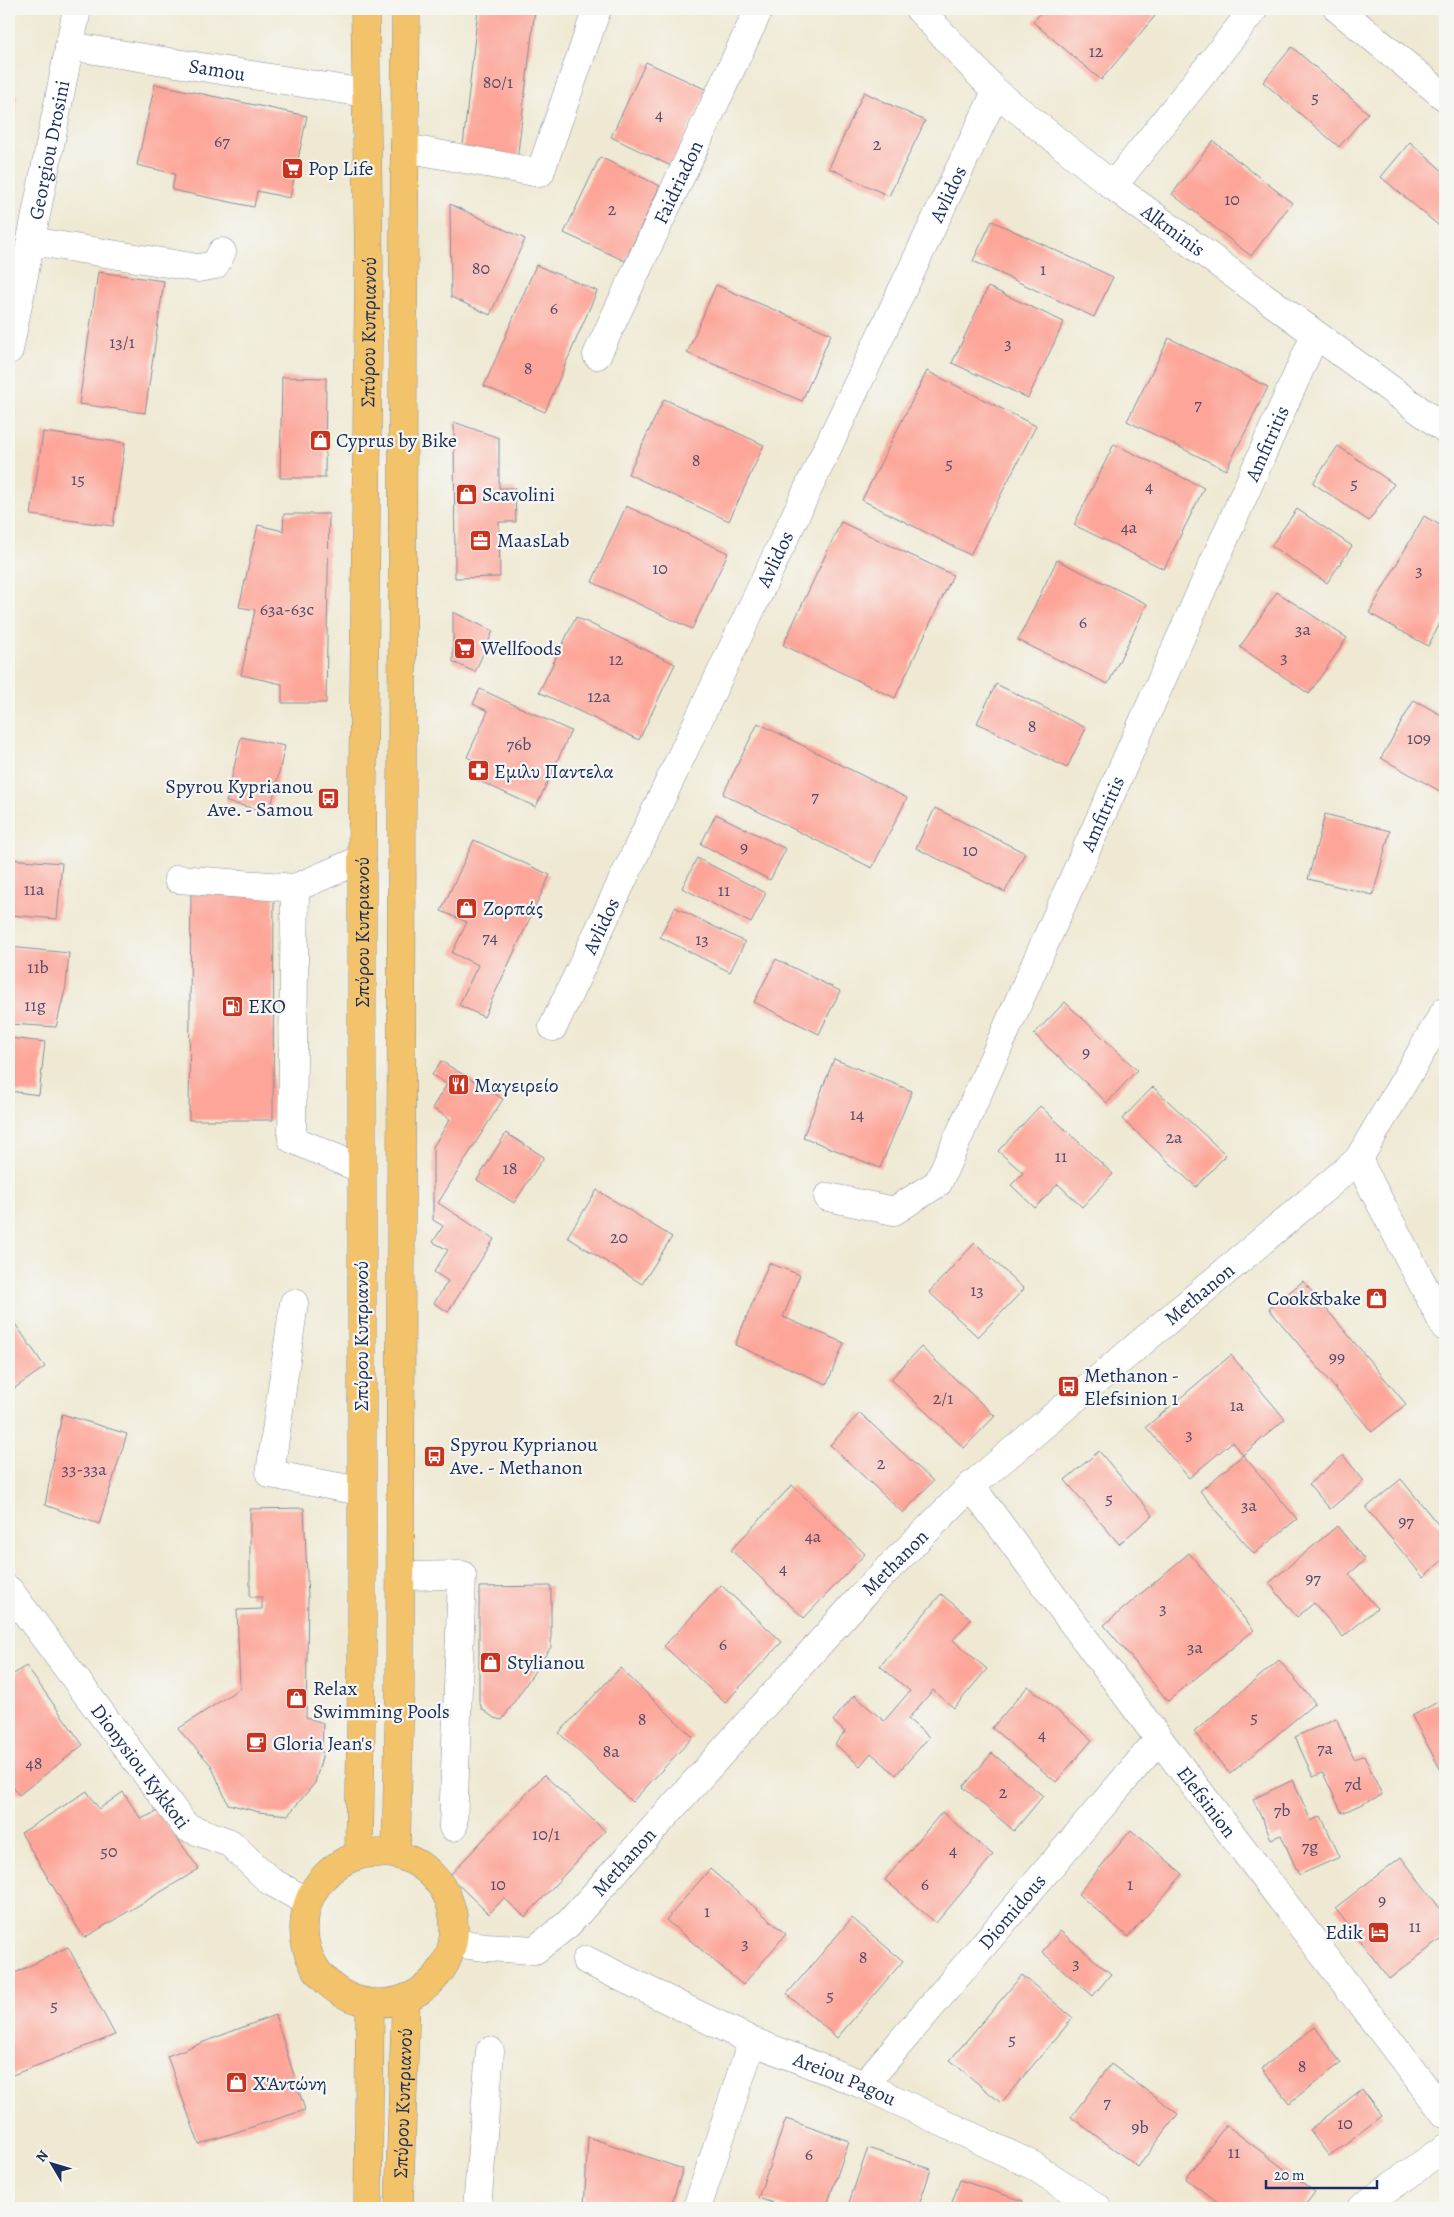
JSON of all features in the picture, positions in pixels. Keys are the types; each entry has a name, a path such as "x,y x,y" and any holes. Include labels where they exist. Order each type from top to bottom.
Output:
{"main road":[{"name":"Σπύρου Κυπριανού","path":"359,1854 362,1659 360,1490 362,859 369,264 365,9"},
{"name":"Σπύρου Κυπριανού","path":"396,1853 400,1576 406,9"},
{"path":"396,1853 408,1857 430,1871 446,1892 454,1917 453,1943 444,1966 428,1985 406,1998 370,2004 335,1990 317,1972 306,1950 303,1926 308,1902 320,1880 337,1864 359,1854 396,1853"},
{"name":"Σπύρου Κυπριανού","path":"399,2208 406,1998"},
{"name":"Σπύρου Κυπριανού","path":"368,2208 370,2004"}],"street":[{"name":"Georgiou Drosini","path":"9,350 77,9"},
{"path":"405,148 540,174 597,9"},
{"name":"Faidriadon","path":"597,355 758,9"},
{"name":"Alkminis","path":"919,9 996,92 1113,186 1445,429"},
{"path":"1113,186 1254,9"},
{"path":"1338,9 1445,97"},
{"name":"Samou","path":"69,46 365,93"},
{"name":"Avlidos","path":"553,1027 996,92"},
{"path":"30,241 198,268 215,265 222,252"},
{"name":"Amfitritis","path":"828,1197 894,1211 938,1183 1315,335"},
{"path":"178,880 295,888 362,859"},
{"path":"295,888 292,1139 362,1169"},
{"name":"Methanon","path":"453,1943 486,1948 535,1950 568,1924 869,1588 971,1486 1358,1160 1445,1011"},
{"path":"1358,1160 1445,1327"},
{"path":"294,1303 270,1474 360,1490"},
{"name":"Elefsinion","path":"971,1486 1159,1739 1445,2114"},
{"path":"400,1576 462,1576 453,1827"},
{"name":"Dionysiou Kykkoti","path":"12,1601 186,1827 230,1843 270,1881 308,1902"},
{"name":"Diomidous","path":"864,2086 1159,1739"},
{"name":"Areiou Pagou","path":"586,1960 752,2041 864,2086 1034,2166 1098,2208"},
{"path":"697,2208 752,2041"},
{"path":"477,2208 490,2051"},
{"path":"1360,2208 1445,2148"}],"building":[{"path":"478,9 535,9 517,161 462,155"},
{"path":"1044,9 1146,9 1155,16 1101,80 1033,22"},
{"path":"1292,47 1368,113 1339,147 1263,82"},
{"path":"646,62 707,90 671,166 611,137"},
{"path":"155,84 307,116 290,198 257,191 254,207 172,190 175,174 137,165"},
{"path":"864,92 925,121 889,196 829,168"},
{"path":"9,94 17,96 10,132 9,132"},
{"path":"1213,141 1292,203 1251,256 1172,194"},
{"path":"1410,142 1445,173 1445,231 1381,177"},
{"path":"600,157 660,186 625,261 564,233"},
{"path":"450,204 525,239 490,315 451,297"},
{"path":"992,221 1113,277 1094,317 973,261"},
{"path":"536,265 597,291 545,412 484,386"},
{"path":"98,272 164,281 145,413 79,404"},
{"path":"716,285 831,334 802,401 687,353"},
{"path":"988,287 1064,322 1028,398 952,363"},
{"path":"1169,338 1268,387 1226,470 1127,421"},
{"path":"927,371 1036,426 970,555 862,500"},
{"path":"282,377 326,378 325,478 280,478"},
{"path":"664,399 764,445 729,521 628,474"},
{"path":"454,422 499,438 499,488 515,488 516,522 499,522 500,577 455,578"},
{"path":"43,432 125,443 113,526 31,515"},
{"path":"1114,444 1204,488 1164,569 1074,525"},
{"path":"1338,446 1394,484 1369,521 1313,483"},
{"path":"626,506 728,553 692,629 592,582"},
{"path":"1297,509 1352,546 1327,583 1271,546"},
{"path":"284,514 329,514 326,703 282,703 282,684 241,675 255,610 239,607 258,525 283,531"},
{"path":"1424,516 1445,528 1445,614 1428,646 1369,613"},
{"path":"841,522 953,575 895,698 783,645"},
{"path":"1057,560 1147,604 1108,684 1018,640"},
{"path":"1277,592 1347,638 1309,694 1240,647"},
{"path":"453,612 493,631 475,672 453,662"},
{"path":"576,617 675,664 639,740 539,692"},
{"path":"996,684 1086,728 1067,768 977,723"},
{"path":"480,689 571,731 536,807 475,779 482,764 467,757 488,711 473,704"},
{"path":"1414,700 1445,717 1445,794 1381,758"},
{"path":"758,723 907,798 872,868 723,794"},
{"path":"241,737 285,746 270,812 226,802"},
{"path":"935,808 1025,853 1005,892 916,848"},
{"path":"716,814 786,849 770,880 701,844"},
{"path":"1325,814 1390,831 1373,895 1308,879"},
{"path":"474,840 550,875 484,1017 459,1005 478,965 452,953 467,922 441,911"},
{"path":"697,858 766,893 751,923 682,888"},
{"path":"9,859 62,863 57,919 9,915"},
{"name":"EKO","path":"191,891 274,891 273,1120 189,1120"},
{"path":"675,907 745,942 730,972 660,937"},
{"path":"9,947 69,953 66,986 56,1027 9,1024"},
{"path":"776,959 840,991 819,1034 754,1002"},
{"path":"1065,1002 1137,1070 1107,1103 1034,1034"},
{"path":"9,1038 45,1042 39,1095 9,1091"},
{"path":"834,1059 912,1091 880,1168 803,1137"},
{"path":"441,1061 503,1099 438,1203 494,1239 448,1312 434,1303 448,1281 434,1272 448,1250 433,1242 443,1226 433,1220 433,1147 450,1119 432,1108 447,1084 432,1075"},
{"path":"1153,1087 1226,1155 1196,1187 1122,1119"},
{"path":"1040,1106 1113,1174 1082,1207 1058,1184 1035,1208 1011,1185 1023,1173 998,1151"},
{"path":"506,1133 544,1157 514,1203 477,1180"},
{"path":"597,1190 672,1237 642,1284 567,1237"},
{"path":"975,1243 1024,1289 978,1337 929,1292"},
{"path":"769,1263 800,1275 783,1317 844,1343 827,1384 735,1345"},
{"path":"1303,1281 1406,1404 1372,1432 1269,1309"},
{"path":"9,1315 45,1367 9,1392"},
{"path":"921,1347 995,1416 964,1448 891,1379"},
{"path":"1231,1355 1285,1419 1243,1455 1232,1442 1189,1478 1146,1427"},
{"path":"860,1413 933,1481 903,1513 830,1445"},
{"path":"62,1414 127,1434 99,1524 45,1505"},
{"path":"1099,1451 1153,1515 1119,1544 1065,1480"},
{"path":"1243,1455 1297,1519 1254,1554 1200,1491"},
{"path":"1343,1455 1364,1481 1330,1509 1309,1484"},
{"path":"1401,1479 1445,1533 1445,1558 1423,1577 1366,1508"},
{"path":"792,1485 865,1554 804,1618 731,1550"},
{"path":"304,1508 308,1598 306,1717 323,1723 322,1757 315,1783 288,1815 259,1812 228,1804 211,1765 178,1729 240,1688 237,1610 262,1609 262,1597 250,1597 250,1509"},
{"path":"1337,1526 1365,1560 1349,1574 1377,1608 1343,1637 1314,1603 1297,1617 1269,1583"},
{"path":"1189,1553 1254,1630 1168,1701 1104,1625"},
{"path":"721,1585 782,1642 725,1703 664,1646"},
{"path":"551,1586 551,1647 502,1720 494,1718 482,1709 479,1701 479,1587"},
{"path":"941,1594 971,1619 953,1640 987,1669 954,1708 933,1690 908,1719 929,1737 896,1775 871,1753 860,1766 835,1744 845,1732 833,1721 854,1695 884,1721 910,1691 880,1666"},
{"path":"1279,1660 1315,1703 1230,1774 1194,1732"},
{"path":"26,1666 83,1745 19,1795 9,1782 9,1677"},
{"path":"620,1668 693,1737 632,1802 559,1733"},
{"path":"1028,1686 1092,1740 1056,1782 992,1728"},
{"path":"1445,1698 1445,1778 1412,1716"},
{"path":"1336,1718 1354,1759 1364,1755 1382,1795 1342,1813 1323,1773 1313,1777 1295,1737"},
{"path":"992,1753 1043,1796 1014,1831 963,1787"},
{"path":"544,1775 605,1831 525,1917 504,1898 489,1914 449,1876"},
{"path":"1293,1780 1311,1821 1321,1816 1340,1857 1299,1875 1281,1835 1271,1839 1253,1799"},
{"path":"87,1791 99,1809 123,1792 141,1819 158,1811 199,1869 84,1938 21,1833"},
{"path":"942,1812 993,1855 936,1923 885,1880"},
{"path":"1131,1830 1183,1874 1128,1937 1078,1894"},
{"path":"1401,1857 1445,1915 1445,1936 1389,1979 1335,1908"},
{"path":"710,1869 786,1934 743,1985 666,1920"},
{"path":"852,1918 903,1961 837,2038 787,1994"},
{"path":"1060,1931 1111,1974 1093,1996 1042,1952"},
{"path":"68,1947 115,2035 10,2076 9,1976"},
{"path":"1022,1975 1073,2018 1001,2103 950,2060"},
{"name":"Χ'Αντώνη","path":"275,2015 305,2110 199,2144 167,2056"},
{"path":"1315,2027 1341,2063 1289,2103 1262,2068"},
{"path":"1111,2064 1178,2114 1138,2167 1071,2117"},
{"path":"1362,2089 1382,2116 1329,2156 1309,2130"},
{"path":"786,2119 849,2141 826,2208 788,2208 758,2198"},
{"path":"1226,2125 1315,2192 1303,2208 1226,2208 1186,2179"},
{"path":"588,2137 683,2169 670,2208 584,2208"},
{"path":"868,2148 931,2169 918,2208 847,2208"},
{"path":"960,2180 1023,2201 1020,2208 950,2208"}],"place":[{"name":"Pop Life","path":"292,168"},
{"name":"Cyprus by Bike","path":"320,440"},
{"name":"Scavolini","path":"466,494"},
{"name":"MaasLab","path":"481,540"},
{"name":"Wellfoods","path":"465,648"},
{"name":"Εμιλυ Παντελα","path":"478,771"},
{"name":"Spyrou Kyprianou Ave. - Samou","path":"329,798"},
{"name":"Ζορπάς","path":"467,908"},
{"name":"EKO","path":"232,1006"},
{"name":"Μαγειρείο","path":"458,1085"},
{"name":"Cook&bake","path":"1377,1298"},
{"name":"Methanon - Elefsinion 1","path":"1068,1387"},
{"name":"Spyrou Kyprianou Ave. - Methanon","path":"434,1456"},
{"name":"Stylianou","path":"491,1662"},
{"name":"Relax Swimming Pools","path":"297,1699"},
{"name":"Gloria Jean's","path":"257,1743"},
{"name":"Edik","path":"1379,1932"},
{"name":"Χ'Αντώνη","path":"237,2083"}]}
